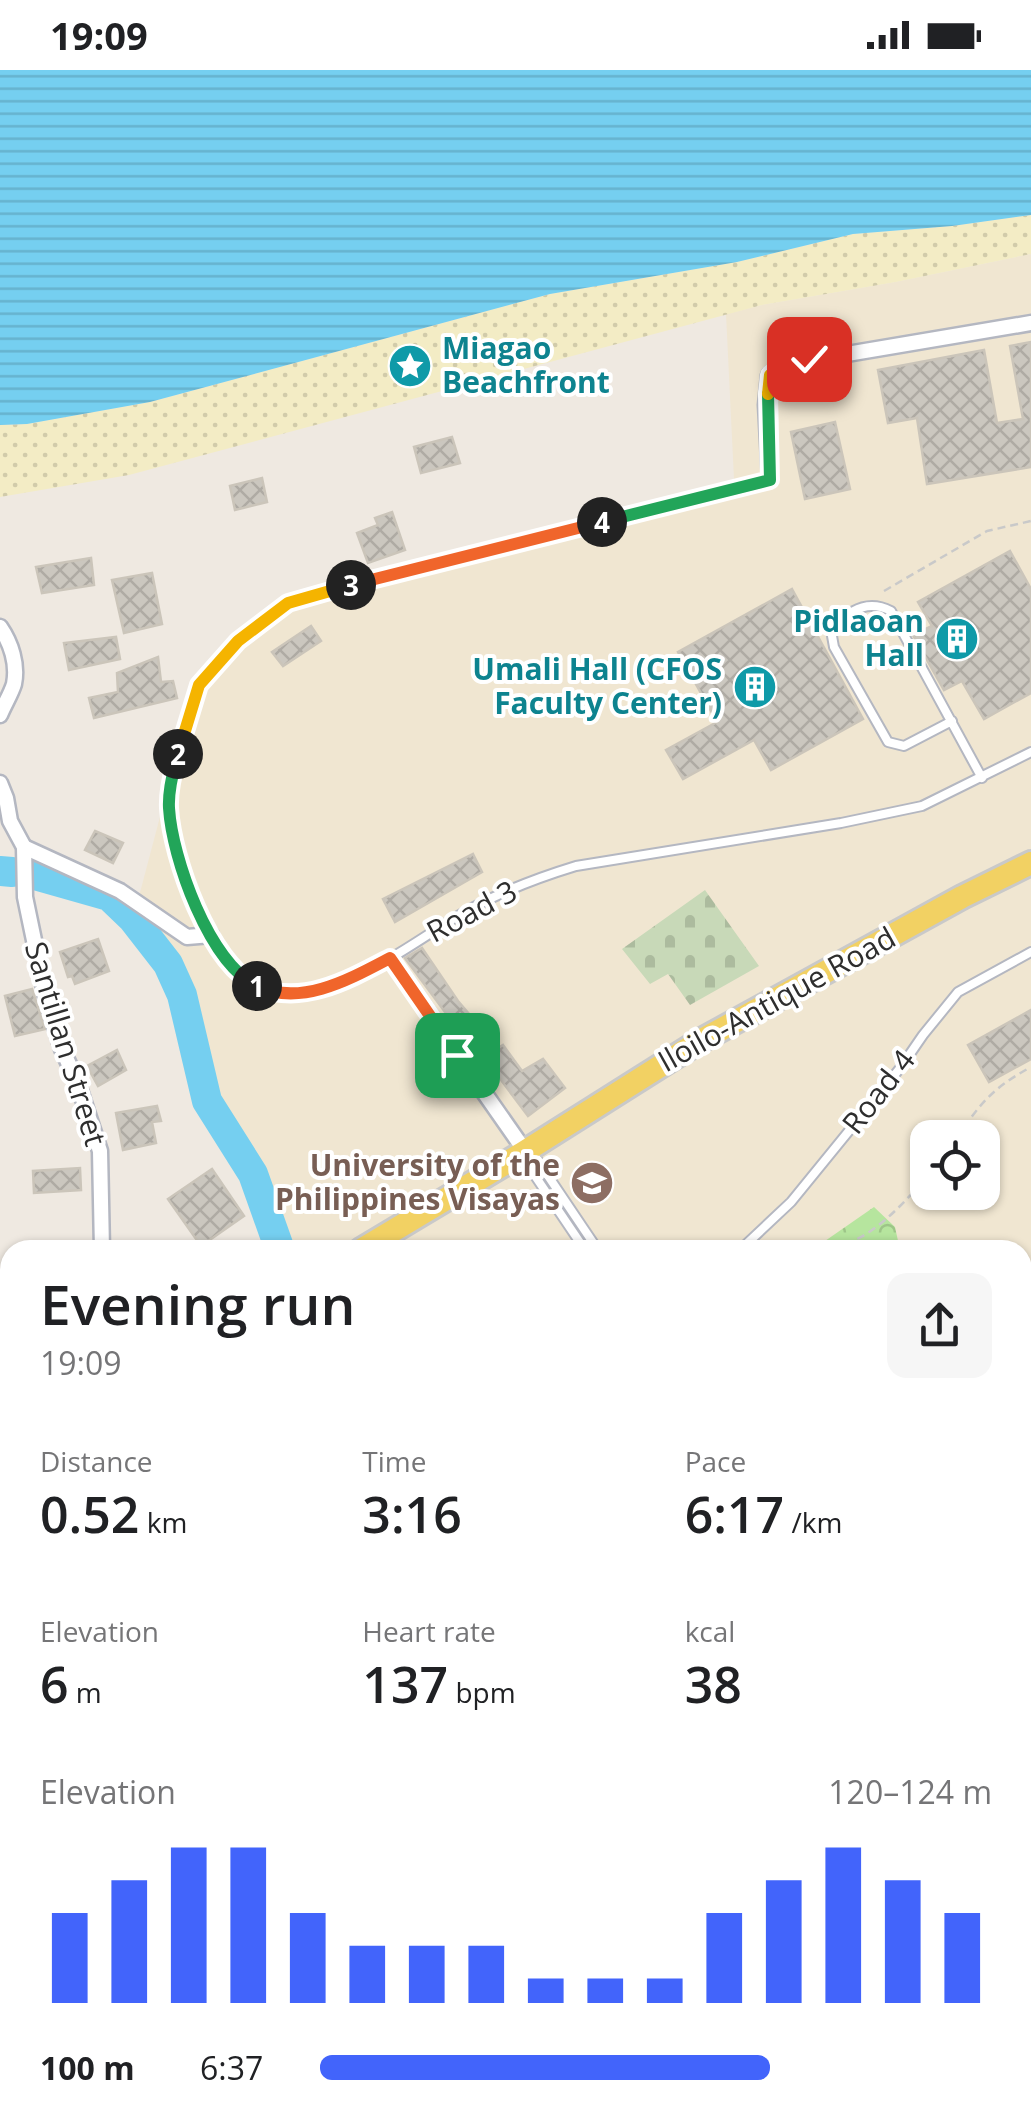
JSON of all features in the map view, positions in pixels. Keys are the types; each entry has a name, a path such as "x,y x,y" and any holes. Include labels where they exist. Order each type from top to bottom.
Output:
{"main road":[{"name":"Iloilo-Antique Road","path":"378,1240 700,1040 1031,863"}],"street":[{"path":"770,480 766,405 770,375 782,365 1031,324"},
{"path":"0,627 14,658 14,683 0,715"},
{"name":"Santillan Street","path":"0,783 6,798 5,824 24,847 25,897 45,993 100,1152 102,1240"},
{"path":"24,847 120,892 188,937 211,935"},
{"path":"390,958 525,1151"}],"lane":[{"name":"Road 3","path":"770,480 300,598 275,610 250,630 216,662 199,685 181,740 169,797 178,860 196,908 234,969 264,990 315,990 344,981 390,958 469,909 560,872 922,806 1031,752"},
{"path":"952,721 904,746 888,742 834,647 832,636 837,622 868,604 890,611 952,721 982,778"},
{"name":"Road 4","path":"751,1240 791,1202 958,992 1028,956"},
{"path":"525,1151 591,1240"},
{"path":"525,1151 579,1240"}],"path":[{"path":"884,591 986,532 1031,521"},
{"path":"969,1120 1003,1082 1031,1067"},
{"path":"855,1240 866,1235 910,1196"}],"shaded area":[{"name":"University of the Philippines Visayas","path":"1031,254 1031,1240 276,1240 253,1174 207,1101 182,995 168,964 133,919 175,760 196,700 216,672 284,611 489,554 734,479 726,314"}],"green space":[{"path":"705,890 759,966 690,1005 668,974 650,984 622,949"},
{"path":"874,1207 895,1227 898,1240 826,1240"}],"sand":[{"name":"Miagao Beachfront","path":"1031,215 1031,254 762,305 129,475 0,497 0,425 27,424 150,402 550,294 737,262 853,234"}],"water":[{"path":"0,70 1031,70 1031,215 853,234 737,262 550,294 150,402 27,424 0,425"}],"building":[{"path":"1031,342 1031,467 927,484 917,418 888,423 878,370 984,350 997,423 1023,419 1010,346"},
{"path":"835,422 850,489 805,499 791,432"},
{"path":"452,437 460,463 421,473 414,447"},
{"path":"262,478 267,502 235,510 230,486"},
{"path":"392,512 405,550 368,563 357,533 378,525 375,518"},
{"name":"Pidlaoan Hall","path":"1010,551 1031,589 1031,693 984,719 962,681 944,690 913,635 932,626 918,602"},
{"path":"91,558 94,585 42,593 36,567"},
{"path":"152,573 162,624 124,633 112,580"},
{"name":"Umali Hall (CFOS Faculty Center)","path":"792,589 863,719 771,770 754,740 683,779 666,750 717,722 678,652"},
{"path":"311,626 321,641 283,666 272,652"},
{"path":"116,637 120,659 69,670 64,643"},
{"path":"158,657 161,682 173,681 177,698 94,718 89,698 118,692 117,673"},
{"path":"95,831 123,843 113,863 85,850"},
{"path":"473,854 482,872 395,922 383,899"},
{"path":"98,939 109,971 75,984 72,976 68,977 60,952"},
{"path":"422,948 458,1001 498,1048 503,1045 522,1071 543,1059 565,1088 528,1116 495,1072 491,1074 405,958"},
{"path":"32,989 45,1029 15,1036 5,996"},
{"path":"1031,1010 1031,1059 989,1082 968,1045"},
{"path":"117,1050 126,1070 98,1086 87,1066"},
{"path":"157,1106 161,1121 152,1122 156,1143 123,1150 116,1113"},
{"path":"80,1168 81,1190 34,1193 33,1171"},
{"path":"212,1169 244,1216 210,1240 197,1240 168,1199"}],"waterway":[{"path":"0,871 12,872"},
{"path":"35,875 109,896 133,919 168,964 182,995 207,1101 253,1174 276,1240"}],"place":[{"name":"Miagao Beachfront","path":"410,366"},
{"name":"Pidlaoan Hall","path":"957,639"},
{"name":"Umali Hall (CFOS Faculty Center)","path":"755,687"},
{"name":"University of the Philippines Visayas","path":"592,1183"}],"route":[{"path":"457,1055 390,958 344,981 315,990 282,993 248,982 222,952 196,908 184,877 169,808 174,770 199,685 216,662 250,630 275,610 300,598 770,480 766,405 770,375 782,365 809,359"}]}
